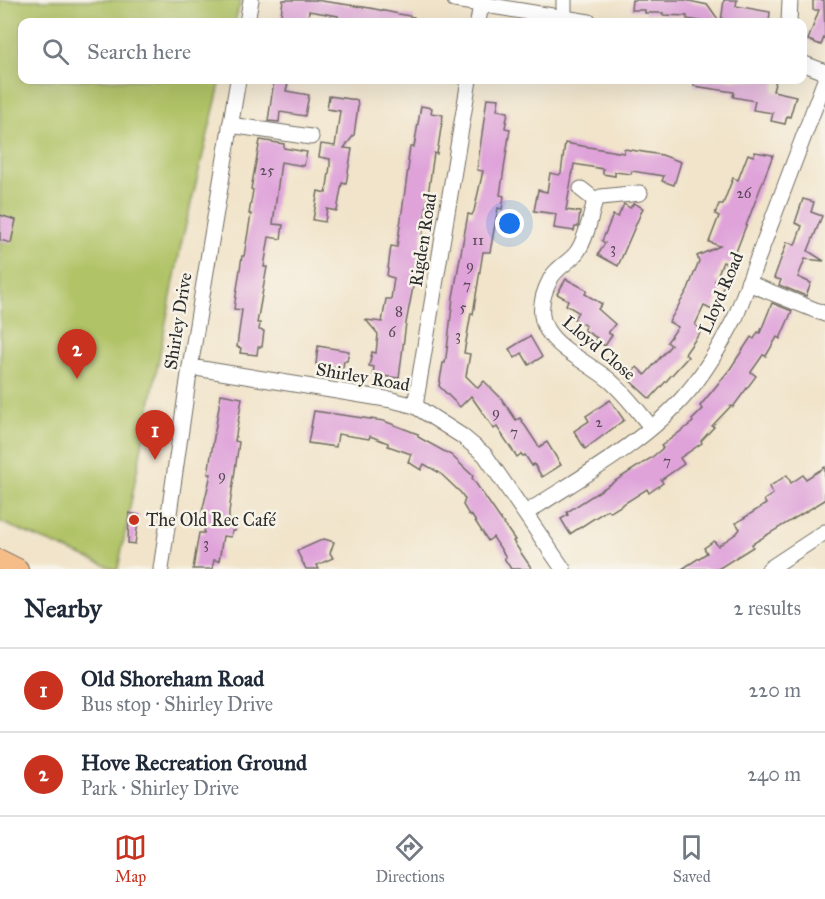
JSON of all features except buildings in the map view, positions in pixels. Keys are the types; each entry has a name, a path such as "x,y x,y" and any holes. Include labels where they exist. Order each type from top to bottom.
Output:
{"main road":[{"path":"0,560 18,569"}],"street":[{"path":"248,18 251,0"},
{"path":"455,0 564,18 564,0"},
{"path":"789,18 790,0"},
{"path":"479,18 481,4"},
{"path":"807,65 825,72"},
{"name":"Lloyd Road","path":"526,513 614,456 651,427 687,393 719,348 736,316 825,80"},
{"name":"Shirley Drive","path":"160,569 190,367 237,84"},
{"name":"Rigden Road","path":"415,406 468,84"},
{"path":"230,125 311,137"},
{"path":"581,189 595,200 601,197 640,193"},
{"name":"Lloyd Close","path":"595,200 579,250 552,276 543,303 543,322 552,339 609,380 651,427"},
{"path":"748,283 825,315"},
{"name":"Shirley Road","path":"190,367 415,406 462,436 485,455 563,569"},
{"path":"769,569 825,532"}],"green space":[{"path":"0,0 241,0 236,18 18,18 18,84 220,84 181,245 118,569 0,522"}],"place":[{"name":"Hove Recreation Ground","path":"77,379"},
{"name":"Old Shoreham Road","path":"155,460"},
{"name":"The Old Rec Café","path":"134,520"}]}
